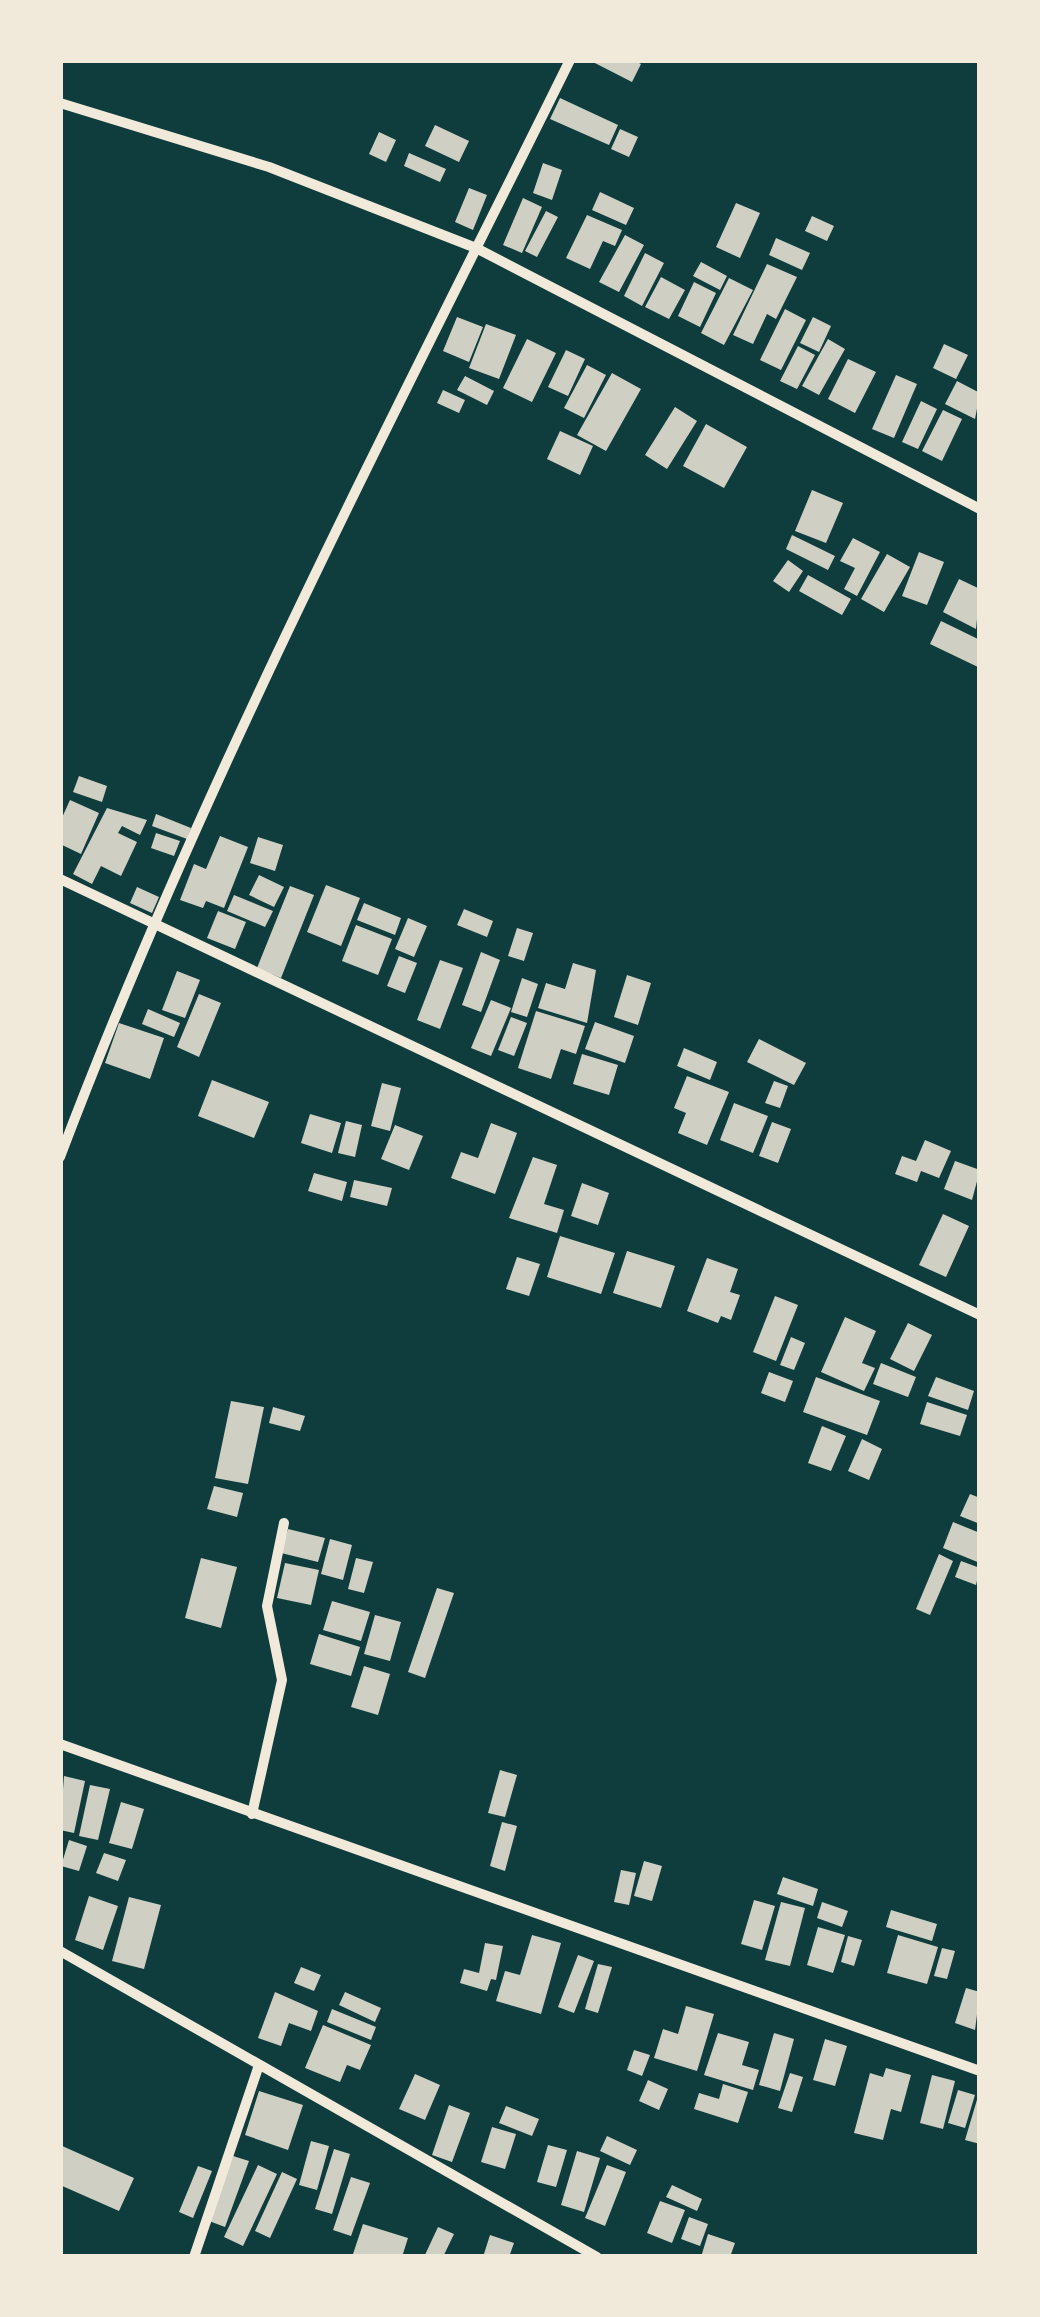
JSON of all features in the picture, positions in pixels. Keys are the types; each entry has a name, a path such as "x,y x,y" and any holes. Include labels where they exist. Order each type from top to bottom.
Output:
{"street":[{"path":"60,1157 153,920 342,513 570,60"},
{"path":"60,103 269,166 476,248 980,509"},
{"path":"60,880 980,1315"},
{"path":"252,1814 282,1680 267,1606 284,1523"},
{"path":"60,1744 980,2071"},
{"path":"60,1951 598,2257"},
{"path":"194,2257 260,2065"}],"building":[{"path":"589,60 633,60 641,64 632,82"},
{"path":"560,98 618,125 609,145 550,119"},
{"path":"435,125 469,141 459,162 425,146"},
{"path":"620,129 638,137 629,157 611,149"},
{"path":"379,132 396,140 386,162 369,154"},
{"path":"409,153 446,169 440,182 404,166"},
{"path":"543,163 562,170 552,200 533,193"},
{"path":"469,188 487,195 473,230 455,222"},
{"path":"600,192 634,208 626,225 592,210"},
{"path":"523,198 542,207 522,253 503,245"},
{"path":"736,203 760,213 740,258 716,247"},
{"path":"546,211 558,217 537,257 525,251"},
{"path":"587,215 622,230 615,246 603,241 590,269 566,258"},
{"path":"812,216 834,226 827,241 805,231"},
{"path":"625,235 644,245 619,292 599,282"},
{"path":"776,238 810,253 802,270 769,255"},
{"path":"645,253 664,263 642,306 624,296"},
{"path":"701,262 727,276 720,290 693,276"},
{"path":"767,264 797,277 776,319 767,314 753,344 733,335"},
{"path":"661,277 685,290 669,319 645,307"},
{"path":"729,278 753,290 724,345 701,333"},
{"path":"694,282 716,293 700,327 678,316"},
{"path":"785,309 806,320 781,370 760,360"},
{"path":"457,317 483,327 469,362 443,351"},
{"path":"813,317 831,326 819,352 800,343"},
{"path":"486,324 516,335 499,379 469,368"},
{"path":"527,339 556,353 532,402 503,388"},
{"path":"828,339 845,349 819,395 802,386"},
{"path":"944,344 968,355 956,379 933,368"},
{"path":"798,346 815,355 797,389 780,381"},
{"path":"566,350 585,359 568,396 548,387"},
{"path":"848,359 876,372 855,413 828,399"},
{"path":"587,365 606,375 584,418 564,408"},
{"path":"612,373 641,389 606,451 577,435"},
{"path":"896,375 917,384 894,438 872,429"},
{"path":"465,376 494,391 487,405 457,390"},
{"path":"957,381 980,393 975,419 945,404"},
{"path":"443,390 465,400 459,413 437,403"},
{"path":"921,401 937,409 918,449 902,442"},
{"path":"675,407 697,421 667,469 645,455"},
{"path":"943,410 962,419 942,461 922,451"},
{"path":"706,424 747,447 724,488 683,466"},
{"path":"560,431 593,446 580,475 547,459"},
{"path":"812,490 843,503 826,543 795,531"},
{"path":"792,535 835,556 828,570 786,549"},
{"path":"853,538 880,552 857,596 844,589 855,568 840,561"},
{"path":"919,552 944,562 927,605 902,596"},
{"path":"887,554 910,567 884,612 861,599"},
{"path":"788,560 803,571 789,592 773,581"},
{"path":"808,575 851,599 842,615 799,591"},
{"path":"959,579 980,589 976,629 943,612"},
{"path":"941,621 980,640 980,668 930,644"},
{"path":"79,776 107,786 102,802 73,792"},
{"path":"70,800 99,813 81,854 60,844 60,822"},
{"path":"107,808 147,820 140,835 122,826 118,833 137,842 121,876 101,866 92,884 73,874"},
{"path":"156,814 191,828 187,839 152,826"},
{"path":"156,833 180,841 174,856 151,848"},
{"path":"220,836 248,847 224,908 206,901 203,908 180,900 194,864 206,869"},
{"path":"258,837 283,845 275,871 250,863"},
{"path":"259,875 284,887 274,907 249,895"},
{"path":"326,885 360,898 341,946 307,932"},
{"path":"290,886 314,895 281,978 257,968"},
{"path":"137,887 159,897 152,913 130,903"},
{"path":"234,895 273,911 265,927 227,911"},
{"path":"364,903 401,918 395,935 357,920"},
{"path":"464,909 493,921 487,937 457,925"},
{"path":"218,911 246,922 235,949 207,938"},
{"path":"408,918 427,926 414,957 395,949"},
{"path":"356,925 392,939 378,975 342,961"},
{"path":"517,928 533,933 524,961 508,956"},
{"path":"481,952 500,960 481,1012 462,1005"},
{"path":"399,956 417,963 405,993 387,986"},
{"path":"440,960 463,968 440,1029 417,1020"},
{"path":"573,963 596,970 587,1023 538,1008 546,983 565,989"},
{"path":"177,971 200,980 185,1018 162,1010"},
{"path":"627,975 651,983 638,1025 614,1017"},
{"path":"522,978 538,984 527,1017 511,1012"},
{"path":"199,994 221,1003 199,1057 177,1047"},
{"path":"491,1000 511,1008 491,1056 471,1048"},
{"path":"148,1009 180,1023 174,1037 142,1024"},
{"path":"536,1011 585,1026 576,1054 561,1049 551,1079 518,1068"},
{"path":"511,1017 527,1023 514,1056 498,1050"},
{"path":"595,1022 634,1036 625,1063 585,1049"},
{"path":"119,1023 164,1038 150,1079 105,1063"},
{"path":"759,1039 806,1063 794,1085 747,1062"},
{"path":"684,1048 717,1062 710,1080 677,1066"},
{"path":"582,1054 618,1065 609,1095 573,1084"},
{"path":"687,1076 729,1092 707,1145 678,1133 686,1113 674,1108"},
{"path":"212,1080 269,1102 254,1138 198,1116"},
{"path":"774,1081 788,1086 780,1108 765,1103"},
{"path":"382,1083 401,1088 390,1131 371,1126"},
{"path":"734,1103 768,1116 753,1153 720,1140"},
{"path":"310,1114 341,1123 332,1153 301,1143"},
{"path":"346,1121 362,1125 355,1157 338,1153"},
{"path":"772,1122 791,1129 778,1163 759,1156"},
{"path":"491,1123 517,1133 495,1194 451,1178 461,1152 478,1158"},
{"path":"395,1125 423,1136 409,1170 381,1159"},
{"path":"925,1140 951,1151 939,1178 921,1171 917,1182 895,1174 902,1156 916,1161"},
{"path":"533,1157 557,1165 544,1204 564,1210 557,1233 509,1218"},
{"path":"955,1161 980,1170 972,1200 944,1189"},
{"path":"314,1173 347,1182 342,1201 308,1191"},
{"path":"354,1180 392,1188 387,1206 350,1197"},
{"path":"582,1183 609,1193 598,1225 571,1216"},
{"path":"943,1214 969,1226 946,1277 919,1265"},
{"path":"560,1236 615,1253 601,1294 547,1277"},
{"path":"627,1251 675,1266 661,1308 613,1293"},
{"path":"517,1257 540,1264 529,1296 506,1289"},
{"path":"707,1258 738,1269 730,1292 740,1295 731,1320 721,1316 718,1323 687,1311"},
{"path":"775,1296 798,1305 776,1361 753,1352"},
{"path":"845,1317 876,1331 862,1363 875,1368 864,1391 821,1372"},
{"path":"908,1323 932,1335 914,1371 890,1359"},
{"path":"791,1337 805,1343 794,1370 780,1365"},
{"path":"881,1363 916,1377 908,1397 873,1384"},
{"path":"769,1372 793,1381 785,1402 761,1393"},
{"path":"816,1377 880,1401 867,1435 803,1412"},
{"path":"936,1377 974,1391 968,1410 928,1396"},
{"path":"231,1401 264,1407 248,1484 215,1478"},
{"path":"927,1402 967,1415 960,1436 920,1424"},
{"path":"273,1407 305,1416 300,1431 269,1423"},
{"path":"822,1426 846,1436 831,1471 808,1463"},
{"path":"862,1439 882,1449 869,1480 848,1471"},
{"path":"214,1486 243,1493 237,1517 207,1509"},
{"path":"970,1494 980,1498 980,1524 960,1516"},
{"path":"953,1522 980,1533 980,1563 943,1548"},
{"path":"288,1529 325,1538 318,1562 281,1553"},
{"path":"330,1539 352,1545 343,1580 321,1574"},
{"path":"939,1554 953,1561 930,1615 916,1609"},
{"path":"201,1558 237,1567 221,1628 185,1618"},
{"path":"356,1558 373,1562 364,1593 348,1589"},
{"path":"961,1561 980,1568 976,1585 955,1577"},
{"path":"285,1563 319,1570 311,1605 277,1598"},
{"path":"437,1588 454,1593 425,1678 408,1672"},
{"path":"332,1601 370,1612 361,1641 323,1630"},
{"path":"375,1615 401,1622 390,1661 364,1654"},
{"path":"319,1634 360,1647 351,1676 310,1664"},
{"path":"364,1666 390,1674 378,1715 351,1707"},
{"path":"500,1770 517,1775 505,1817 488,1813"},
{"path":"64,1776 85,1781 74,1833 60,1830"},
{"path":"90,1785 110,1789 98,1840 79,1836"},
{"path":"121,1802 144,1809 132,1849 109,1843"},
{"path":"502,1822 517,1826 505,1871 490,1866"},
{"path":"69,1840 87,1846 79,1871 61,1866"},
{"path":"104,1853 126,1860 118,1881 96,1873"},
{"path":"644,1861 662,1866 652,1901 634,1896"},
{"path":"621,1870 636,1873 629,1905 614,1902"},
{"path":"783,1877 818,1889 813,1906 777,1894"},
{"path":"89,1896 118,1906 103,1950 75,1940"},
{"path":"129,1897 161,1905 144,1969 112,1961"},
{"path":"754,1900 775,1906 762,1950 741,1944"},
{"path":"781,1902 805,1908 790,1966 765,1960"},
{"path":"822,1902 848,1911 842,1927 817,1918"},
{"path":"891,1910 937,1924 932,1941 886,1927"},
{"path":"818,1927 845,1935 833,1973 807,1965"},
{"path":"532,1935 561,1943 541,2014 496,2001 505,1971 520,1975"},
{"path":"898,1935 938,1947 927,1984 887,1973"},
{"path":"848,1936 862,1940 854,1966 841,1962"},
{"path":"485,1943 503,1946 496,1980 491,1979 487,1991 460,1983 464,1969 479,1973"},
{"path":"942,1948 955,1951 947,1979 934,1976"},
{"path":"578,1955 594,1961 574,2013 558,2007"},
{"path":"598,1964 612,1967 598,2013 585,2009"},
{"path":"301,1967 321,1975 314,1991 294,1983"},
{"path":"966,1988 980,1992 975,2030 955,2023"},
{"path":"275,1992 318,2011 311,2031 289,2023 281,2046 258,2038"},
{"path":"345,1992 381,2008 375,2022 339,2005"},
{"path":"686,2006 714,2014 697,2071 654,2058 663,2029 678,2034"},
{"path":"332,2009 376,2027 371,2040 327,2022"},
{"path":"323,2025 371,2045 360,2070 347,2065 340,2082 305,2068"},
{"path":"718,2033 749,2042 742,2065 759,2070 753,2090 704,2075"},
{"path":"774,2033 794,2039 780,2091 759,2085"},
{"path":"825,2039 847,2046 835,2086 813,2080"},
{"path":"634,2050 650,2055 642,2076 627,2070"},
{"path":"886,2068 911,2075 901,2112 891,2109 883,2140 854,2133 870,2073 883,2077"},
{"path":"790,2073 803,2077 792,2112 778,2108"},
{"path":"415,2074 440,2085 425,2120 399,2109"},
{"path":"932,2075 955,2081 943,2129 920,2123"},
{"path":"648,2080 668,2089 659,2110 639,2101"},
{"path":"723,2084 748,2092 738,2123 694,2109 699,2093 719,2099"},
{"path":"958,2090 975,2095 965,2128 948,2123"},
{"path":"259,2091 303,2105 288,2150 245,2135"},
{"path":"980,2094 980,2144 965,2140"},
{"path":"449,2105 470,2113 452,2162 432,2155"},
{"path":"506,2106 539,2119 532,2136 499,2123"},
{"path":"492,2127 516,2134 505,2169 481,2162"},
{"path":"607,2136 637,2150 630,2165 600,2151"},
{"path":"311,2141 329,2146 317,2190 299,2185"},
{"path":"60,2145 134,2178 119,2211 60,2185"},
{"path":"548,2145 567,2150 556,2187 537,2182"},
{"path":"334,2149 350,2154 332,2214 315,2209"},
{"path":"577,2151 600,2158 584,2212 561,2205"},
{"path":"233,2156 249,2161 225,2227 209,2221"},
{"path":"258,2165 277,2174 243,2246 224,2237"},
{"path":"607,2165 626,2172 605,2226 585,2218"},
{"path":"198,2166 212,2171 193,2218 179,2212"},
{"path":"282,2172 297,2179 270,2238 255,2231"},
{"path":"351,2177 370,2183 351,2236 333,2230"},
{"path":"672,2185 702,2199 697,2211 666,2197"},
{"path":"660,2201 685,2210 672,2243 647,2233"},
{"path":"689,2217 708,2224 700,2246 681,2239"},
{"path":"363,2224 408,2238 402,2257 352,2257"},
{"path":"438,2227 454,2234 443,2257 424,2257"},
{"path":"708,2234 735,2243 730,2257 701,2257"},
{"path":"490,2235 514,2243 509,2257 483,2257"}]}
